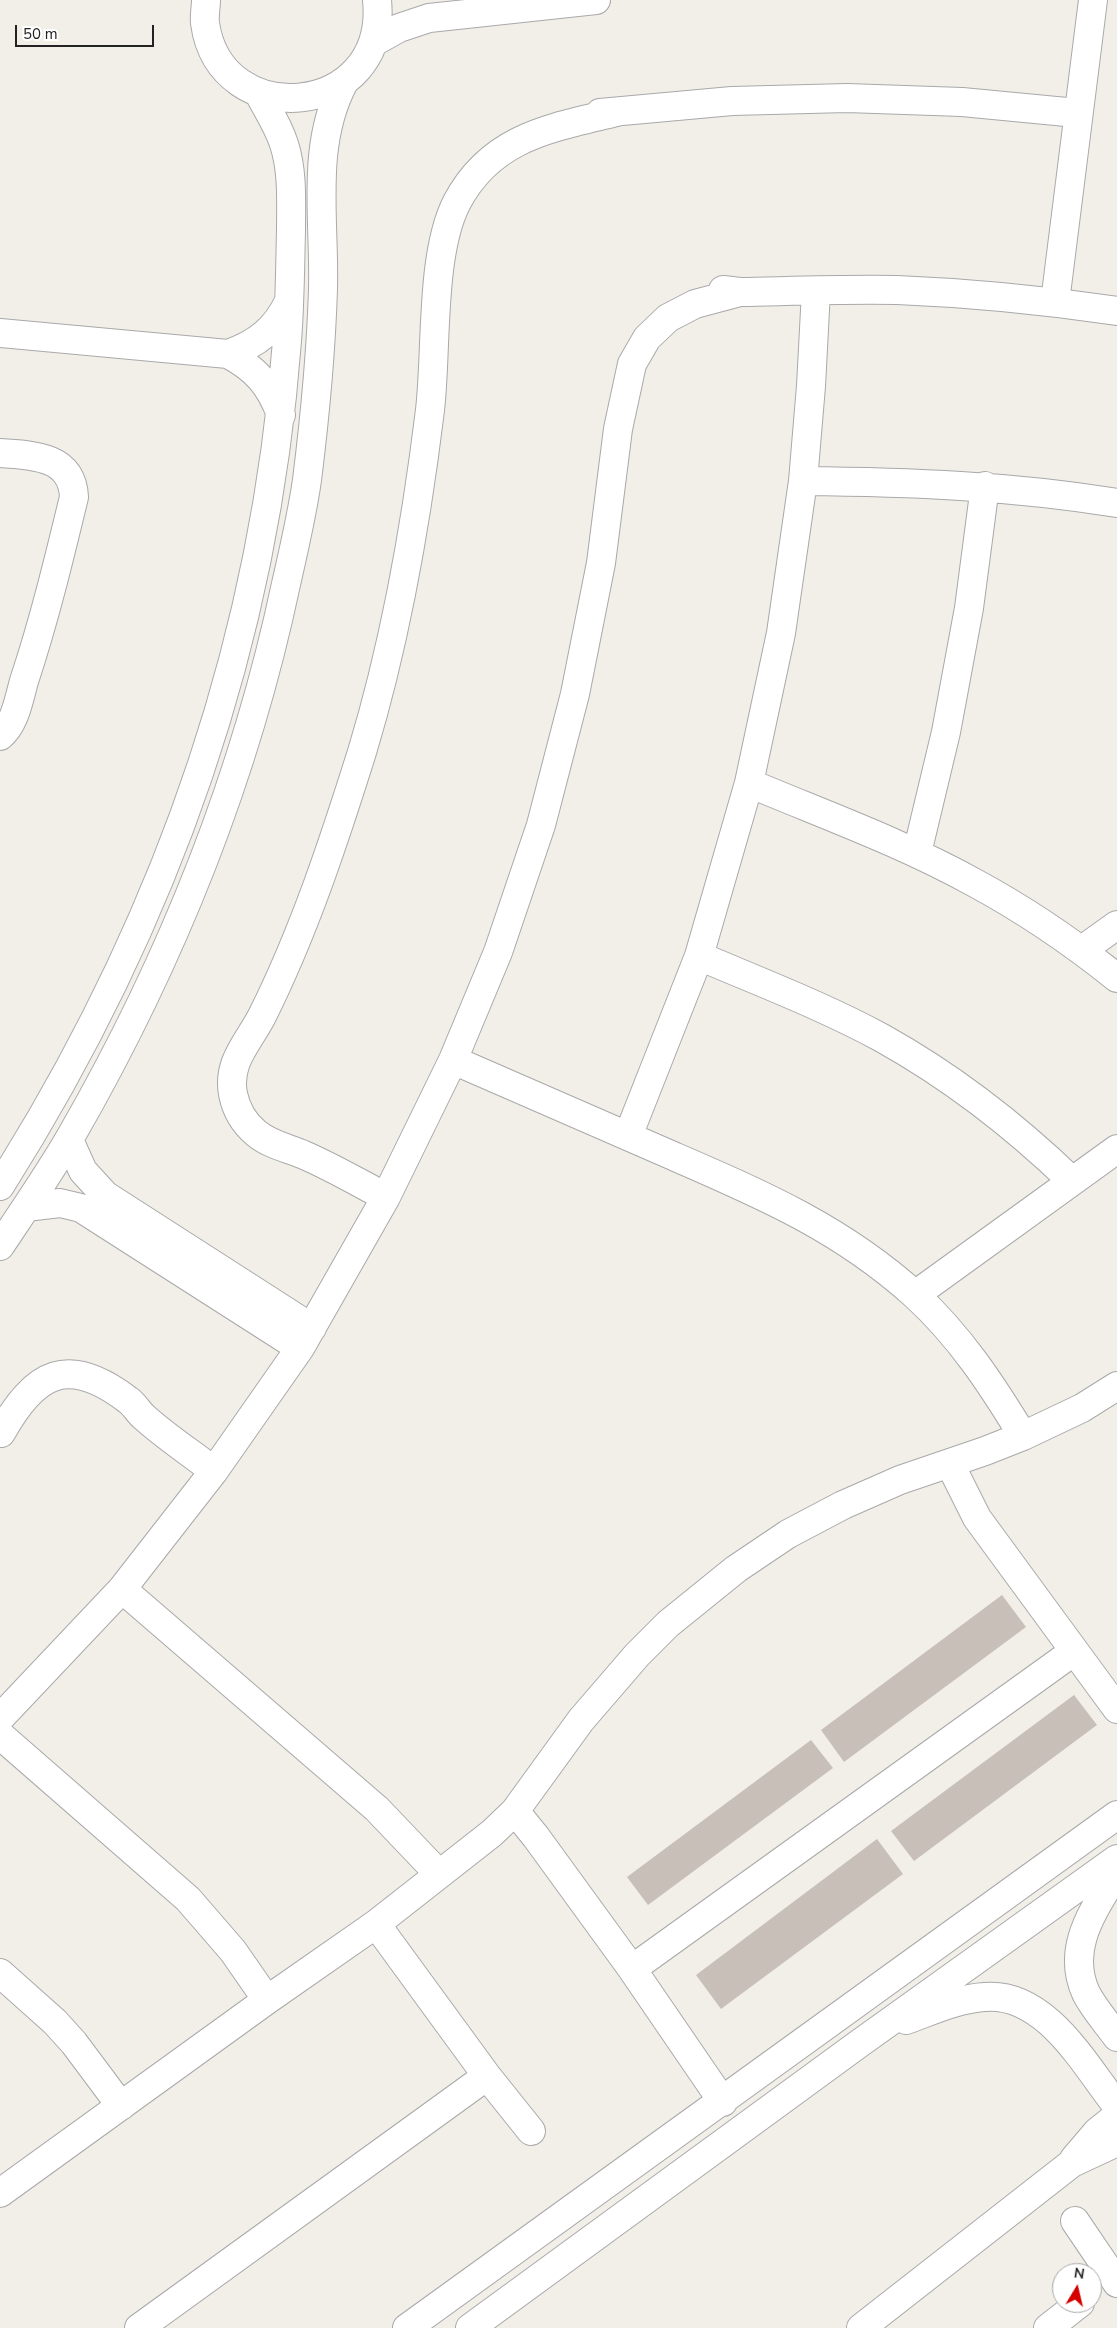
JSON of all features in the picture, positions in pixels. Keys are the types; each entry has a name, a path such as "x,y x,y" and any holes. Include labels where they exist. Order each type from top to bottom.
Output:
{"street":[{"path":"206,0 205,22 214,52 232,76 258,92 280,98 302,98 324,92 344,82"},
{"path":"0,1246 69,1140 130,1026 194,882 243,751 274,644 303,503 314,420 323,281 323,147 333,102 344,82 356,70 374,42 379,16 377,0"},
{"path":"374,42 399,28 429,18 596,0"},
{"path":"1055,302 1077,113 1093,0"},
{"path":"0,1186 62,1084 105,1001 159,881 191,798 233,664 250,596 264,527 281,415 290,298 289,166 284,144 275,122 258,92"},
{"path":"386,1197 304,1155 263,1139 253,1131 241,1116 234,1098 232,1086 236,1060 260,1019 303,921 340,821 374,710 397,615 417,510 430,405 438,298 449,222 462,192 482,167 507,147 521,139 552,128 617,112 732,101 848,98 962,102 1077,113"},
{"path":"0,1718 122,1589 214,1471 306,1338 386,1197 453,1060 498,952 541,825 575,694 601,563 618,429 615,386 618,363 622,348 639,322 657,307 677,296 709,290 740,292 896,290 1055,302 1117,311"},
{"path":"628,1136 666,1046 699,956 749,783 781,633 803,481 816,291"},
{"path":"228,354 260,340 273,328 290,298"},
{"path":"0,333 228,354 246,364 262,378 274,395 281,415"},
{"path":"0,453 47,460 59,464 70,479 74,497 56,574 35,650 10,724 0,736"},
{"path":"803,481 985,486 1117,503"},
{"path":"917,854 946,732 969,608 985,486"},
{"path":"749,783 917,854 974,882 1030,914 1082,950 1117,978"},
{"path":"1082,950 1117,925"},
{"path":"699,956 840,1017 922,1062 1000,1116 1036,1146 1072,1181"},
{"path":"453,1060 771,1198 822,1226 870,1259 915,1295 972,1358 1023,1436"},
{"path":"69,1140 83,1171 96,1188 174,1253"},
{"path":"915,1295 1117,1149"},
{"path":"26,1207 60,1203 81,1208 174,1253 306,1338"},
{"path":"0,1434 43,1400 67,1393 92,1394 142,1416 214,1471"},
{"path":"0,2193 267,2000 376,1924 492,1833 515,1811 608,1686 650,1642 701,1596 736,1569 788,1534 835,1509 900,1480 950,1464 1023,1436 1115,1393"},
{"path":"950,1464 978,1518 1073,1652 1117,1709"},
{"path":"122,1589 377,1809 439,1874"},
{"path":"632,1969 1073,1652"},
{"path":"0,1735 188,1899 233,1951 267,2000"},
{"path":"515,1811 536,1836 632,1969 722,2102"},
{"path":"407,2328 1117,1815"},
{"path":"470,2328 870,2035 1117,1859"},
{"path":"1117,1871 1086,1924 1080,1946 1079,1962 1086,1991 1117,2037"},
{"path":"376,1924 487,2076 531,2131"},
{"path":"870,2035 870,2022 903,1993 906,1984 901,1971"},
{"path":"0,1973 55,2022 92,2065 121,2106"},
{"path":"870,2035 974,1998 998,1997 1017,2001 1037,2011 1048,2020 1117,2106"},
{"path":"139,2328 487,2076"},
{"path":"1077,2159 1097,2132 1117,2116"},
{"path":"861,2328 1077,2159 1117,2142"},
{"path":"1075,2221 1107,2285"},
{"path":"1048,2328 1067,2313"}],"building":[{"path":"1002,1595 1026,1627 844,1762 821,1730"},
{"path":"1074,1695 1097,1725 914,1861 891,1831"},
{"path":"811,1740 833,1768 648,1905 627,1877"},
{"path":"877,1839 903,1874 721,2009 696,1975"}]}
